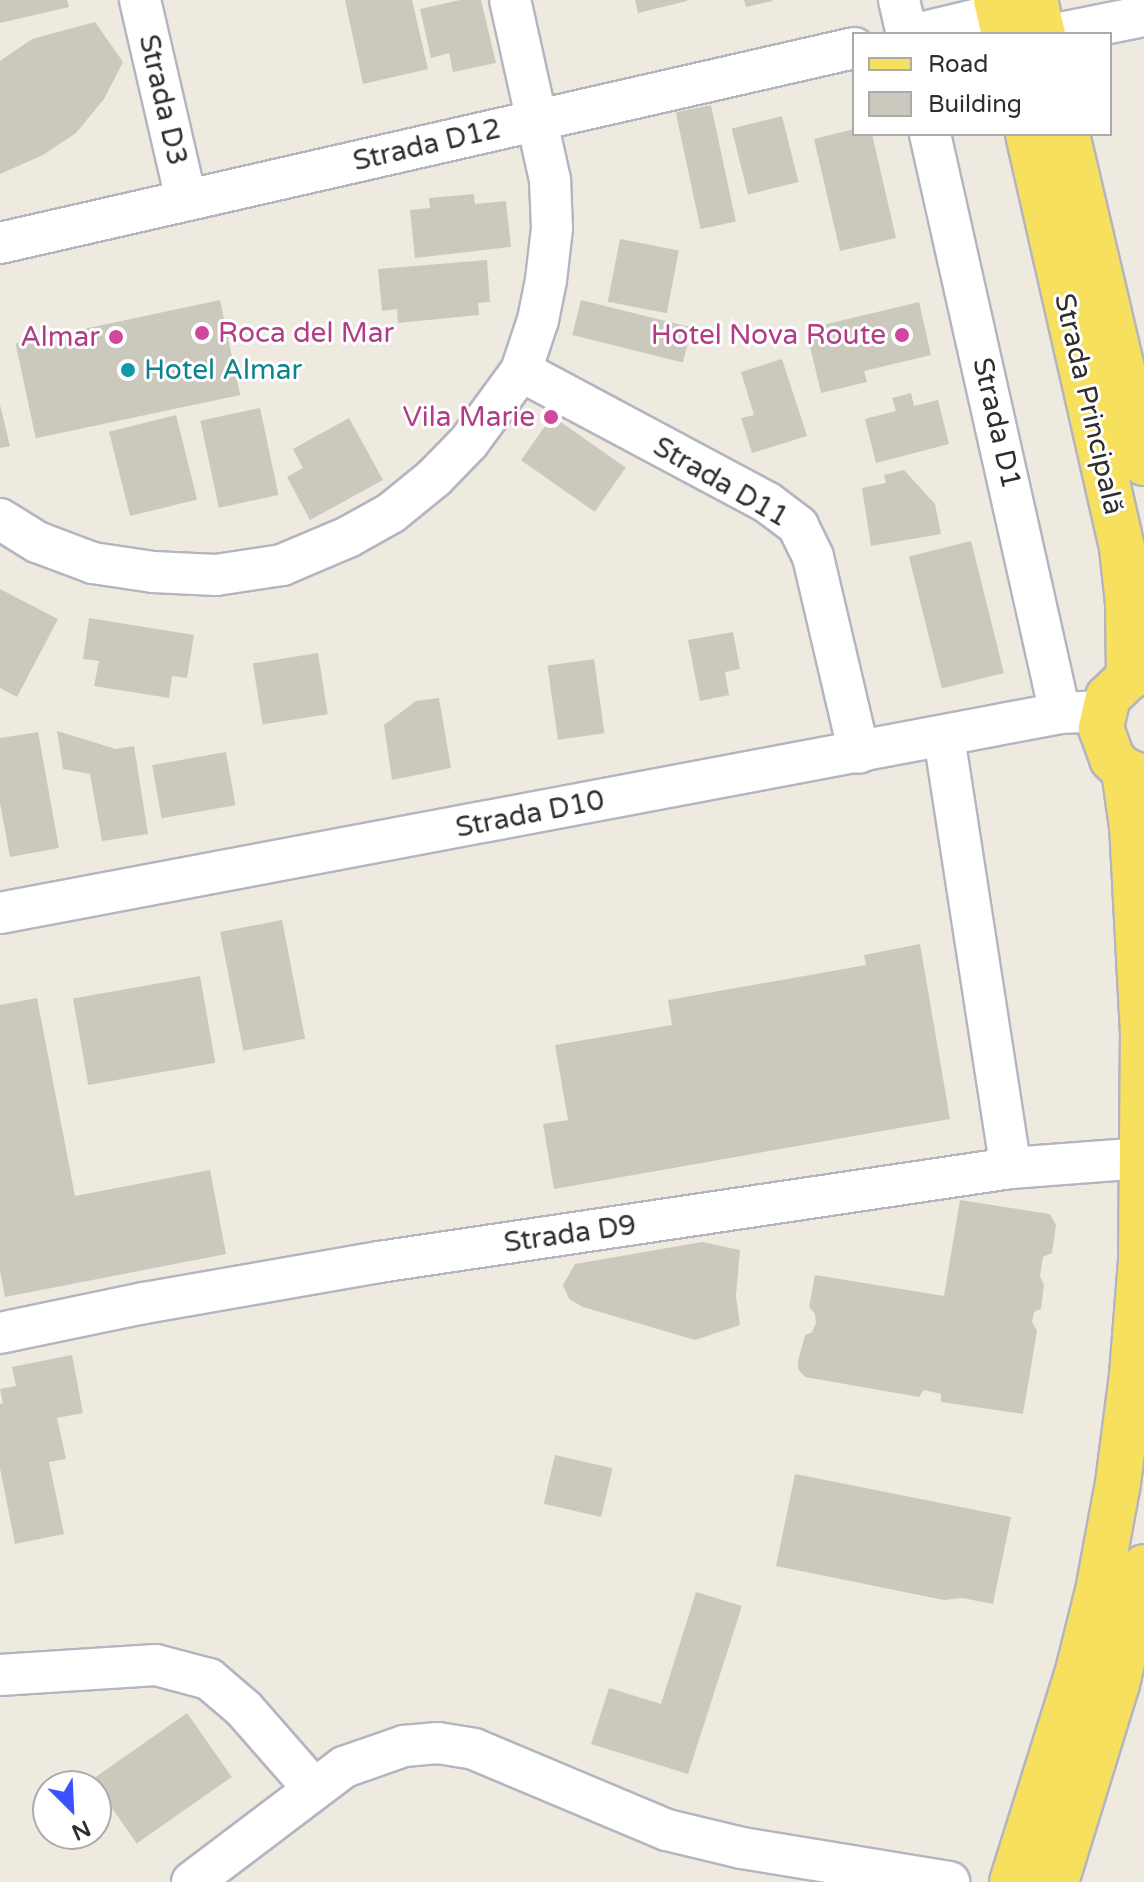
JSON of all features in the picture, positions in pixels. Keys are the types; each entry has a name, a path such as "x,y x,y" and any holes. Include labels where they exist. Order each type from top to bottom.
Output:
{"main road":[{"path":"1009,12 1040,32"},
{"name":"Strada Principală","path":"1028,136 1122,548 1136,674"},
{"name":"Strada Principală","path":"1067,136 1144,463"},
{"path":"1012,1882 1077,1675 1118,1483 1132,1375 1141,1260 1143,1158 1143,1034 1132,827 1134,774 1104,744 1081,712 1108,697 1136,674"},
{"path":"1056,1882 1117,1684 1144,1567"}],"street":[{"name":"Strada D3","path":"140,0 186,200"},
{"path":"0,519 37,542 93,563 123,568 216,575 282,565 348,537 391,513 469,442 521,371 538,320 552,228 550,180 510,0"},
{"path":"899,0 907,32"},
{"path":"924,32 1009,12"},
{"path":"1065,32 1144,16"},
{"name":"Strada D12","path":"0,243 852,48"},
{"name":"Strada D1","path":"931,136 1081,712"},
{"name":"Strada D11","path":"521,371 768,503 798,526 813,557 859,753"},
{"name":"Strada D10","path":"0,913 1081,712"},
{"path":"944,737 1011,1168"},
{"name":"Strada D9","path":"0,1333 144,1303 379,1262 1011,1168 1143,1158"},
{"path":"0,1675 156,1665 209,1679 244,1709 314,1789"},
{"path":"192,1882 344,1767 404,1746 438,1743 474,1749 667,1830 742,1848 949,1882"}],"building":[{"path":"0,0 67,0 69,7 0,23"},
{"path":"345,0 412,0 428,69 363,84"},
{"path":"460,0 481,0 496,63 453,72 449,53 431,58 420,9"},
{"path":"635,0 687,0 687,1 638,13"},
{"path":"744,0 772,0 772,1 746,7"},
{"path":"95,22 123,62 104,99 76,133 43,155 0,174 0,61 32,39"},
{"path":"711,105 736,221 701,229 676,112"},
{"path":"782,116 798,182 748,195 732,129"},
{"path":"852,130 852,136 872,136 896,238 840,251 814,139"},
{"path":"474,194 475,204 506,201 511,247 415,258 410,210 430,208 429,198"},
{"path":"620,239 679,250 667,313 608,302"},
{"path":"487,260 490,302 478,303 479,315 398,323 397,309 382,311 378,269"},
{"name":"Hotel Almar","path":"220,300 240,395 36,438 16,343"},
{"path":"581,300 692,328 683,363 572,335"},
{"path":"919,302 931,355 864,371 867,382 821,393 806,329"},
{"path":"782,359 807,436 752,453 741,418 754,415 741,372"},
{"path":"911,393 914,406 938,400 949,444 876,463 865,419 896,411 892,398"},
{"path":"0,405 10,446 0,448"},
{"path":"260,408 279,495 219,508 200,421"},
{"path":"176,415 197,499 130,516 109,432"},
{"path":"552,416 626,468 595,512 521,460"},
{"path":"349,418 383,480 310,520 287,477 303,468 293,449"},
{"path":"904,470 935,504 941,534 871,546 862,488 886,483 884,475"},
{"path":"971,541 1004,673 942,688 909,556"},
{"path":"0,589 58,619 17,697 0,688"},
{"path":"89,618 194,635 187,678 172,676 169,698 94,686 99,661 83,659"},
{"path":"733,632 740,669 725,672 729,695 700,701 688,640"},
{"path":"318,653 328,714 263,725 253,663"},
{"path":"594,659 604,733 558,740 547,666"},
{"path":"439,698 451,768 392,780 384,725 416,701"},
{"path":"57,731 116,749 134,746 148,834 102,841 90,774 63,769"},
{"path":"38,732 59,848 10,857 0,803 0,738"},
{"path":"226,752 235,805 162,818 152,765"},
{"path":"282,920 305,1039 243,1051 220,932"},
{"path":"920,944 950,1119 554,1189 543,1124 568,1120 555,1045 672,1025 668,1000 866,965 864,955"},
{"path":"200,976 215,1063 88,1085 73,998"},
{"path":"37,998 75,1196 210,1170 226,1254 5,1297 0,1271 0,1005"},
{"path":"960,1200 1050,1214 1056,1225 1052,1253 1043,1257 1041,1309 1034,1312 1032,1322 1037,1331 1023,1414 941,1402 941,1394 924,1390 919,1397 805,1377 798,1369 798,1361 805,1335 812,1332 816,1323 815,1314 809,1307 815,1275 944,1296"},
{"path":"702,1242 740,1250 736,1296 740,1325 695,1340 583,1307 569,1299 563,1285 575,1264"},
{"path":"72,1355 83,1413 57,1418 66,1459 49,1462 64,1534 15,1544 0,1468 0,1404 3,1403 0,1389 16,1386 12,1367"},
{"path":"555,1455 612,1468 601,1517 544,1504"},
{"path":"795,1474 1011,1517 993,1604 962,1598 944,1600 776,1566"},
{"path":"696,1592 742,1606 688,1774 591,1744 609,1688 661,1704"},
{"path":"187,1713 232,1777 137,1843 112,1808 112,1770 106,1770"}],"place":[{"name":"Roca del Mar","path":"202,333"},
{"name":"Hotel Nova Route","path":"902,335"},
{"name":"Almar","path":"116,337"},
{"name":"Hotel Almar","path":"128,370"},
{"name":"Vila Marie","path":"551,417"}]}
